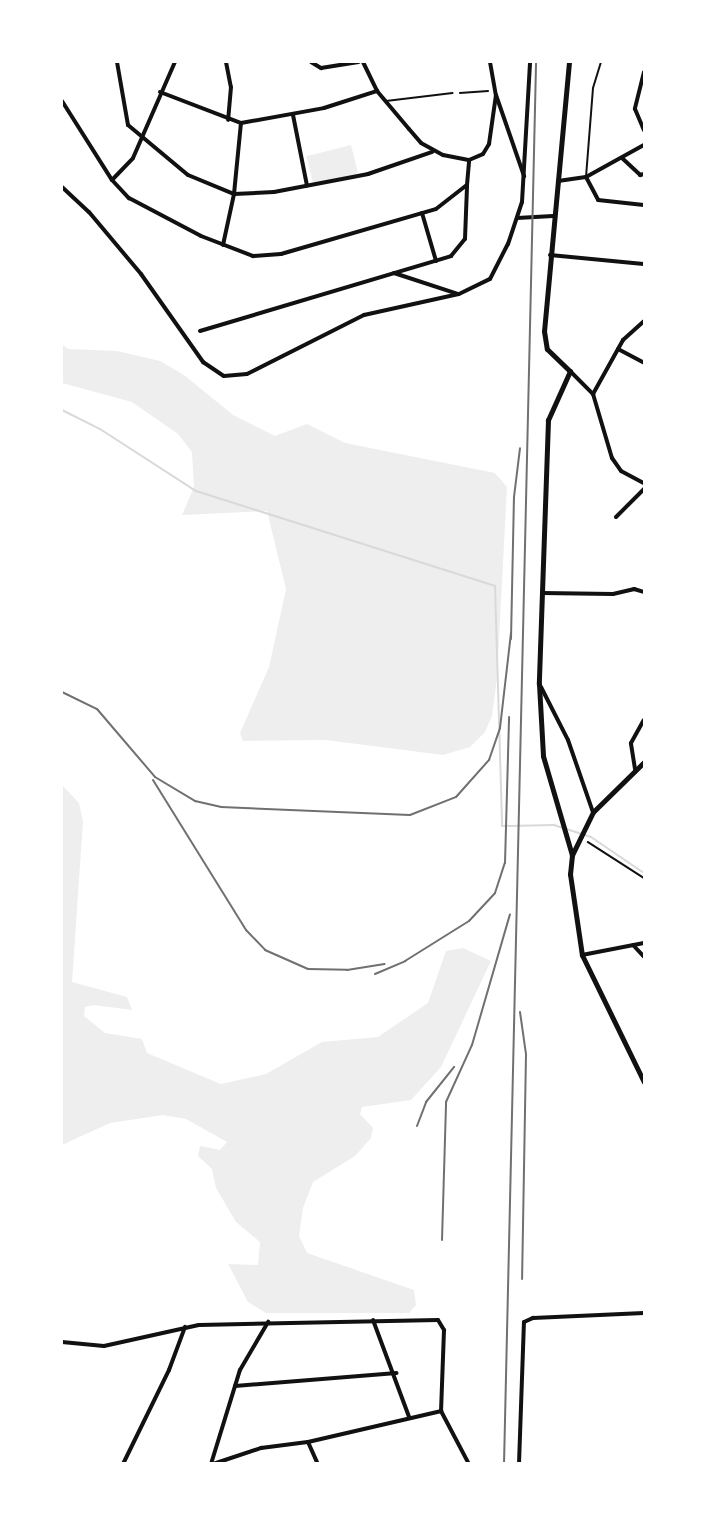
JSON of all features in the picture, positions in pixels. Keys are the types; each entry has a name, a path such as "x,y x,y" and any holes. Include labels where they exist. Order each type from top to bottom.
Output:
{"street":[{"path":"117,62 128,124 188,175 234,194 307,186 368,174 432,152 477,160 489,144 496,93"},
{"path":"112,180 124,170 142,138 160,92 175,62"},
{"path":"226,62 231,87 228,120"},
{"path":"311,62 321,68 361,62 377,91 432,152"},
{"path":"490,62 496,93 525,180"},
{"path":"62,187 89,212 141,273 203,362 224,376 247,374 364,315 459,294 490,279 508,244 517,218 525,180 530,62"},
{"path":"569,62 549,255 544,342 593,394 612,458 621,471 645,483"},
{"path":"645,72 635,109 645,130"},
{"path":"160,92 228,120 241,123 293,115 377,91"},
{"path":"62,101 112,180 137,203 223,245 253,256 265,256 422,213 447,202 467,185"},
{"path":"293,115 307,186"},
{"path":"223,245 234,194 241,123"},
{"path":"557,181 586,177 645,145"},
{"path":"622,158 640,175 645,174"},
{"path":"200,331 451,256 465,239 469,160"},
{"path":"586,177 598,200 645,205"},
{"path":"422,213 436,261"},
{"path":"517,218 553,216"},
{"path":"549,255 645,264"},
{"path":"393,273 459,294"},
{"path":"593,394 618,349 645,321"},
{"path":"618,349 645,363"},
{"path":"570,370 548,420 540,593 539,684 543,756 572,855 575,922 582,955 645,1082"},
{"path":"616,516 645,489"},
{"path":"540,593 613,594 634,589 645,592"},
{"path":"539,684 567,740 593,812"},
{"path":"635,769 631,743 645,720"},
{"path":"572,855 579,836 593,812 635,769 645,762"},
{"path":"582,955 645,943"},
{"path":"632,944 645,957"},
{"path":"519,1464 524,1322 533,1318 645,1314"},
{"path":"62,1342 104,1346 185,1327 268,1322 430,1318 442,1325 441,1411 469,1464"},
{"path":"373,1320 396,1373 410,1418"},
{"path":"212,1464 243,1363 268,1322"},
{"path":"123,1464 169,1370 185,1327"},
{"path":"235,1386 396,1373"},
{"path":"212,1464 261,1448 308,1442 441,1411"},
{"path":"308,1442 318,1464"}],"lane":[{"path":"586,177 593,88 601,62"},
{"path":"386,101 453,93"}],"path":[{"path":"453,93 496,93"},
{"path":"579,836 645,878"}],"shaded area":[{"path":"351,145 358,173 313,184 306,156"},
{"path":"62,344 68,349 117,351 160,361 184,375 233,415 275,436 307,424 345,443 495,473 507,487 497,678 492,716 485,732 470,747 443,755 326,740 243,741 240,733 269,667 286,589 267,511 182,515 194,487 192,452 178,434 132,402 62,383"},
{"path":"62,785 79,803 83,821 72,982 127,997 132,1010 94,1005 85,1007 84,1016 105,1033 142,1039 147,1053 221,1084 266,1074 322,1042 378,1037 428,1003 446,951 463,948 491,961 441,1067 411,1100 362,1107 360,1114 373,1128 371,1138 355,1156 313,1182 303,1208 299,1236 307,1253 414,1290 416,1305 409,1313 266,1313 248,1302 228,1264 258,1265 260,1242 236,1222 216,1188 212,1169 198,1156 200,1146 220,1150 227,1142 186,1119 163,1115 110,1123 62,1145"}],"waterway":[{"path":"62,410 100,429 196,491 495,586 502,826 554,825 591,837 644,873"}],"railway":[{"path":"504,1464 536,62"},
{"path":"511,639 514,497 520,448"},
{"path":"62,692 97,709 155,777 195,801 221,807 410,815 456,797 489,760 500,728 511,633"},
{"path":"375,974 405,961 469,921 495,893 505,863 509,717"},
{"path":"153,780 246,930 265,950 308,969 347,970 385,964"},
{"path":"442,1240 446,1102 472,1045 510,914"},
{"path":"520,1012 526,1054 522,1279"},
{"path":"417,1126 426,1102 454,1067"}]}
